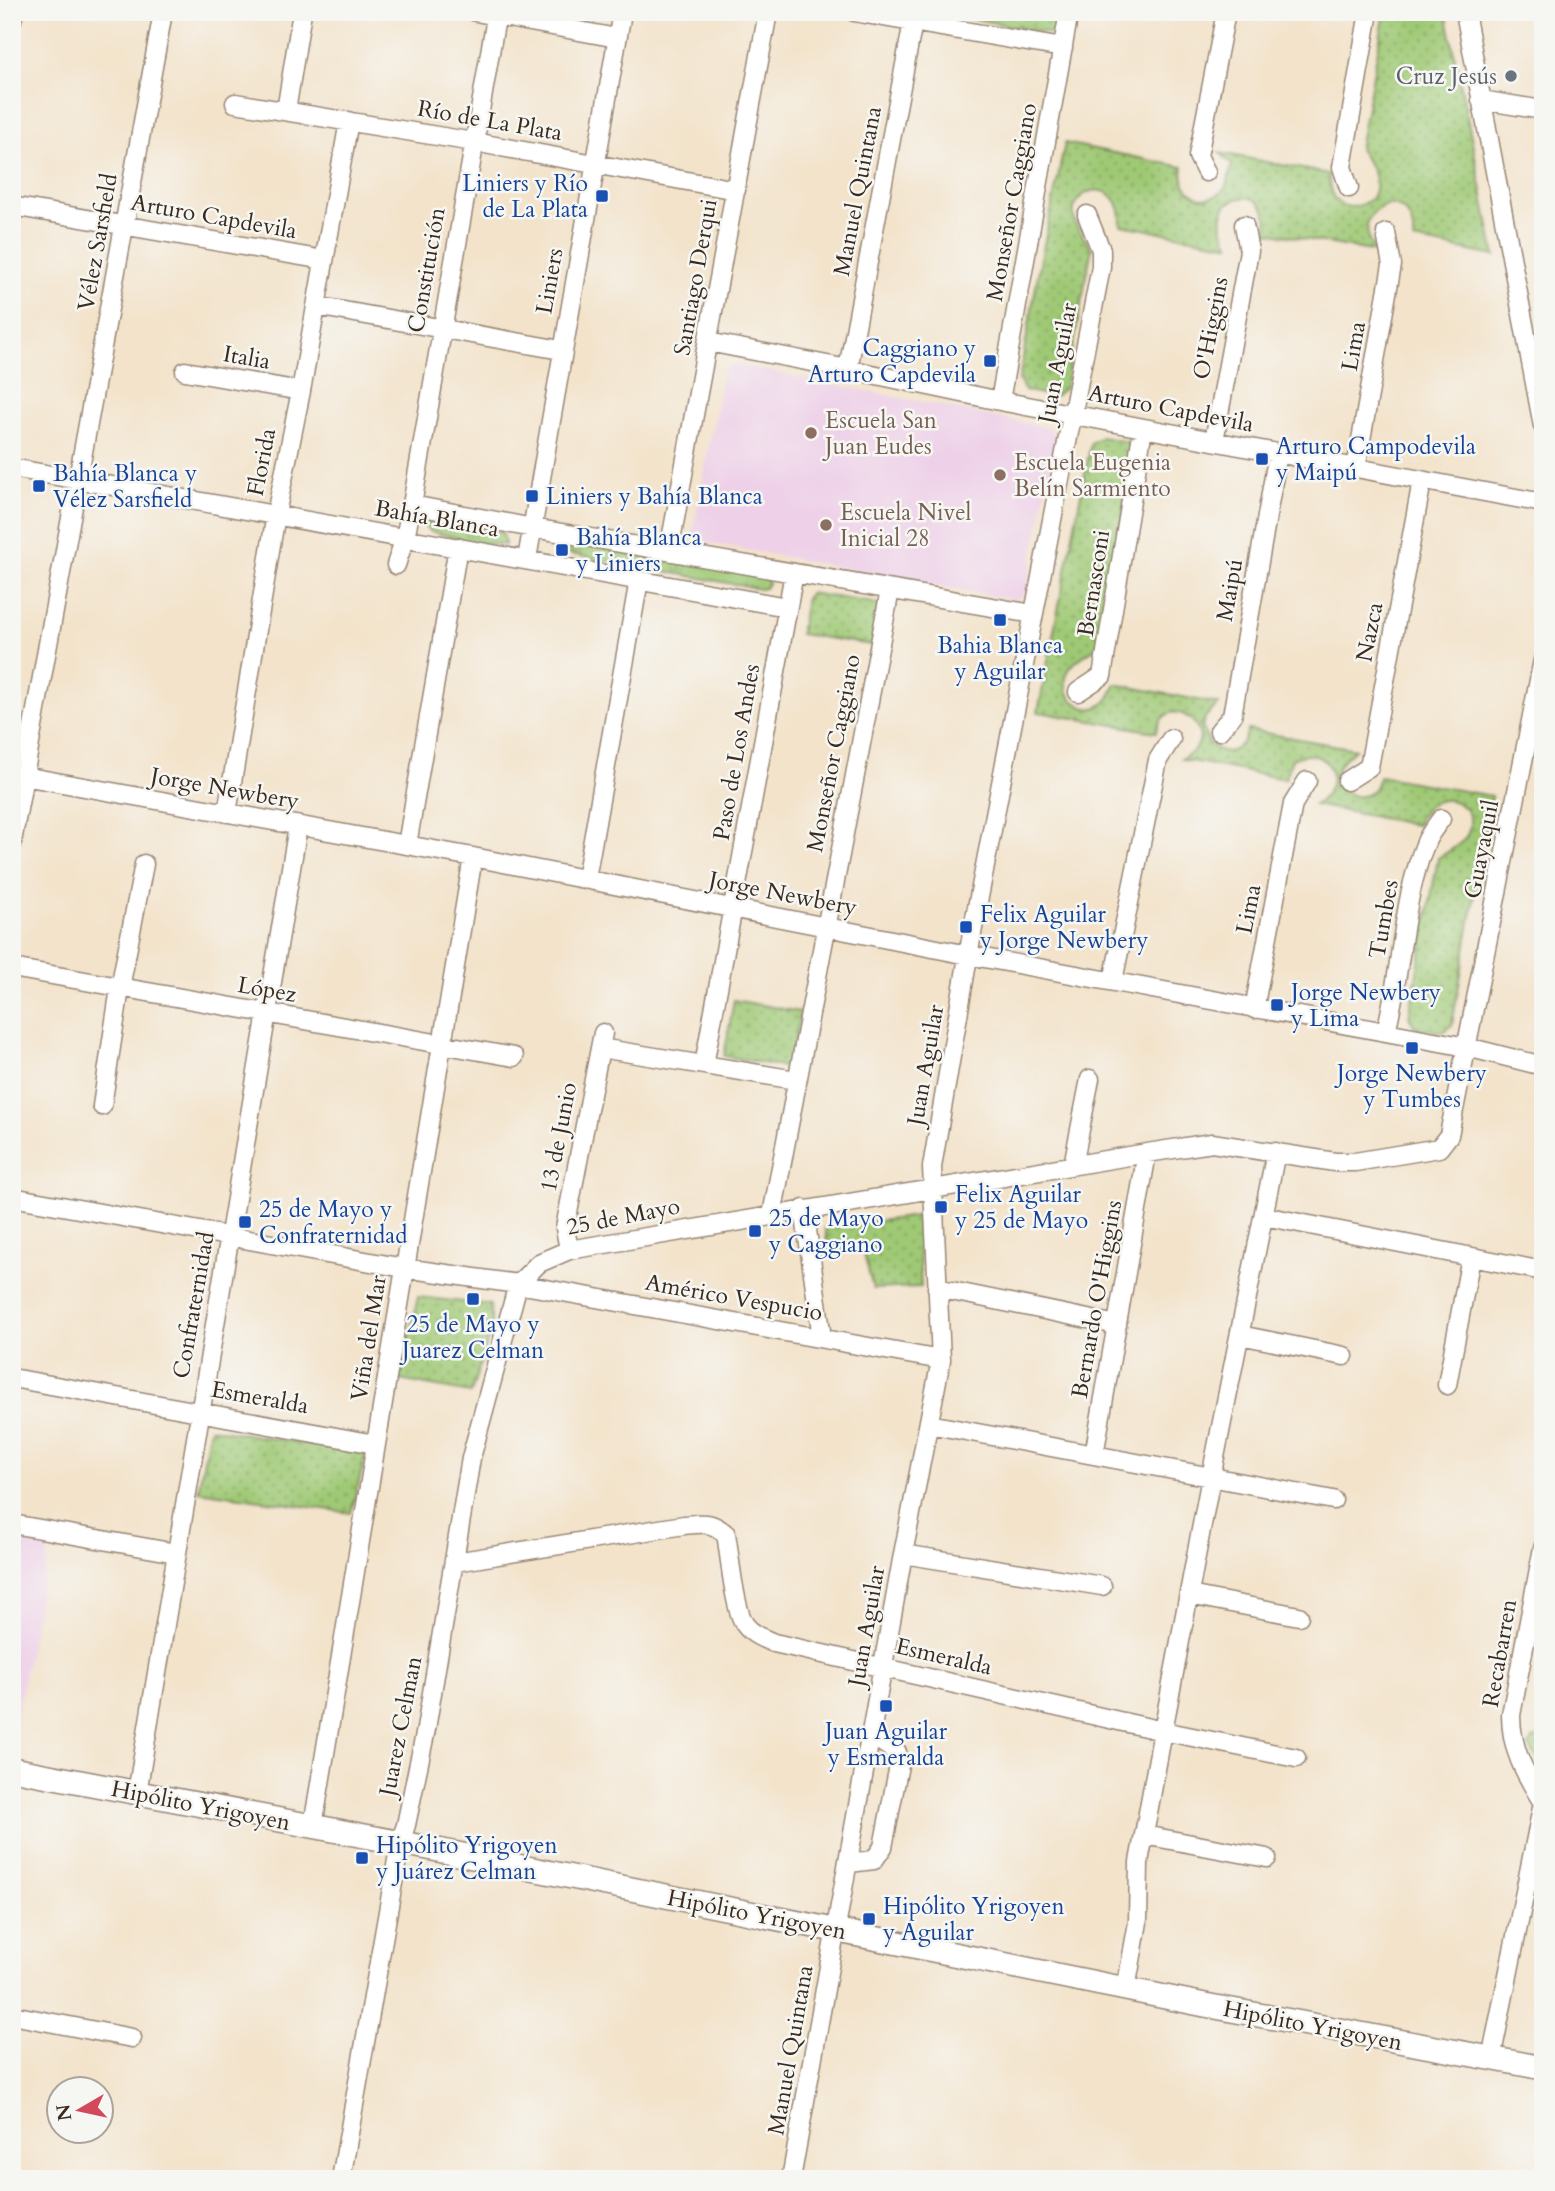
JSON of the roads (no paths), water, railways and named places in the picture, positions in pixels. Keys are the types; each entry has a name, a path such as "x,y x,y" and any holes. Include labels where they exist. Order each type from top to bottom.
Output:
{"main road":[{"name":"Hipólito Yrigoyen","path":"12,1769 400,1843 1126,1989 1543,2068"}],"street":[{"path":"12,20 14,12"},
{"name":"Vélez Sarsfield","path":"12,842 18,775 79,480 163,12"},
{"path":"286,111 302,12"},
{"path":"476,12 617,38"},
{"name":"Liniers","path":"527,559 622,12"},
{"name":"Santiago Derqui","path":"669,551 768,12"},
{"path":"854,12 1063,48"},
{"name":"Monseñor Caggiano","path":"1000,401 1069,12"},
{"path":"1206,172 1198,156 1226,12"},
{"path":"1349,188 1342,167 1368,12"},
{"path":"1465,12 1481,100 1535,347 1543,426"},
{"name":"Constitución","path":"396,565 412,505 496,14"},
{"name":"Manuel Quintana","path":"848,369 913,22"},
{"path":"1481,100 1543,110"},
{"name":"Río de La Plata","path":"235,103 474,142 736,190"},
{"name":"Florida","path":"227,813 276,514 349,121"},
{"name":"Arturo Capdevila","path":"12,206 324,260"},
{"name":"Juan Aguilar","path":"837,1930 903,1553 941,1360 932,1167 968,955 1101,268 1101,250 1087,215"},
{"name":"O'Higgins","path":"1214,442 1249,251 1244,225"},
{"name":"Lima","path":"1356,468 1392,265 1387,233"},
{"path":"316,306 562,350"},
{"name":"Arturo Capdevila","path":"708,342 1000,401 1543,503"},
{"name":"Italia","path":"185,371 300,391"},
{"name":"Bernasconi","path":"1078,692 1102,676 1143,428"},
{"name":"Maipú","path":"1219,731 1232,716 1278,453"},
{"name":"Bahía Blanca","path":"12,468 787,607"},
{"name":"Nazca","path":"1347,781 1368,767 1422,481"},
{"name":"Bahía Blanca","path":"412,505 1033,614"},
{"path":"407,845 458,547"},
{"name":"Paso de Los Andes","path":"704,1065 793,572"},
{"path":"586,879 639,580"},
{"name":"Monseñor Caggiano","path":"772,1215 890,590"},
{"name":"Guayaquil","path":"1276,1152 1335,1162 1355,1162 1439,1148 1449,1135 1543,660"},
{"path":"1113,981 1158,760 1171,739"},
{"name":"Jorge Newbery","path":"18,775 473,857 968,955 1386,1031 1543,1066"},
{"name":"Lima","path":"1254,1009 1293,804 1307,781"},
{"name":"Tumbes","path":"1386,1031 1415,876 1427,839 1441,819"},
{"name":"Confraternidad","path":"137,1793 298,826"},
{"name":"Viña del Mar","path":"313,1826 473,857"},
{"path":"102,1106 120,988 144,864"},
{"name":"López","path":"12,968 514,1057"},
{"name":"13 de Junio","path":"569,1250 565,1228 602,1041 704,1065"},
{"path":"704,1065 796,1080"},
{"path":"1073,1165 1090,1079"},
{"name":"25 de Mayo","path":"518,1284 539,1263 569,1250 804,1209 1212,1143 1276,1152"},
{"path":"1126,1989 1138,1922 1139,1862 1211,1476 1276,1152"},
{"name":"Bernardo O'Higgins","path":"1094,1455 1147,1153"},
{"path":"12,1197 404,1268 518,1284"},
{"path":"804,1209 822,1338"},
{"path":"1264,1216 1543,1272"},
{"path":"1447,1385 1471,1257"},
{"name":"Américo Vespucio","path":"518,1284 941,1360"},
{"name":"Juarez Celman","path":"341,2179 400,1843 426,1729 471,1458 518,1284"},
{"path":"937,1289 1117,1325"},
{"path":"1240,1335 1344,1356"},
{"name":"Esmeralda","path":"12,1378 375,1444"},
{"path":"929,1424 1333,1500"},
{"path":"12,1524 176,1553"},
{"name":"Esmeralda","path":"455,1562 684,1525 716,1525 726,1534 738,1611 746,1625 759,1637 774,1643 1163,1731 1296,1758"},
{"name":"Recabarren","path":"1491,2059 1543,1803 1518,1759 1511,1735 1511,1715 1543,1548"},
{"path":"903,1553 1102,1586"},
{"path":"1189,1595 1299,1616"},
{"path":"849,1863 874,1860 883,1847 899,1765 897,1752 872,1736"},
{"path":"1144,1835 1267,1858"},
{"name":"Manuel Quintana","path":"791,2179 837,1930"},
{"path":"12,2015 132,2038"}],"place":[{"name":"Cruz Jesús","path":"1511,76"},
{"name":"Liniers y Río de La Plata","path":"602,196"},
{"name":"Caggiano y Arturo Capdevila","path":"990,361"},
{"name":"Escuela San Juan Eudes","path":"811,433"},
{"name":"Arturo Campodevila y Maipú","path":"1262,459"},
{"name":"Escuela Eugenia Belín Sarmiento","path":"1000,475"},
{"name":"Bahía Blanca y Vélez Sarsfield","path":"39,486"},
{"name":"Liniers y Bahía Blanca","path":"532,496"},
{"name":"Escuela Nivel Inicial 28","path":"826,525"},
{"name":"Bahía Blanca y Liniers","path":"562,550"},
{"name":"Bahia Blanca y Aguilar","path":"1000,620"},
{"name":"Felix Aguilar y Jorge Newbery","path":"966,927"},
{"name":"Jorge Newbery y Lima","path":"1277,1005"},
{"name":"Jorge Newbery y Tumbes","path":"1412,1048"},
{"name":"Felix Aguilar y 25 de Mayo","path":"941,1207"},
{"name":"25 de Mayo y Confraternidad","path":"245,1222"},
{"name":"25 de Mayo y Caggiano","path":"755,1231"},
{"name":"25 de Mayo y Juarez Celman","path":"473,1299"},
{"name":"Juan Aguilar y Esmeralda","path":"886,1706"},
{"name":"Hipólito Yrigoyen y Juárez Celman","path":"362,1858"},
{"name":"Hipólito Yrigoyen y Aguilar","path":"869,1919"}]}
